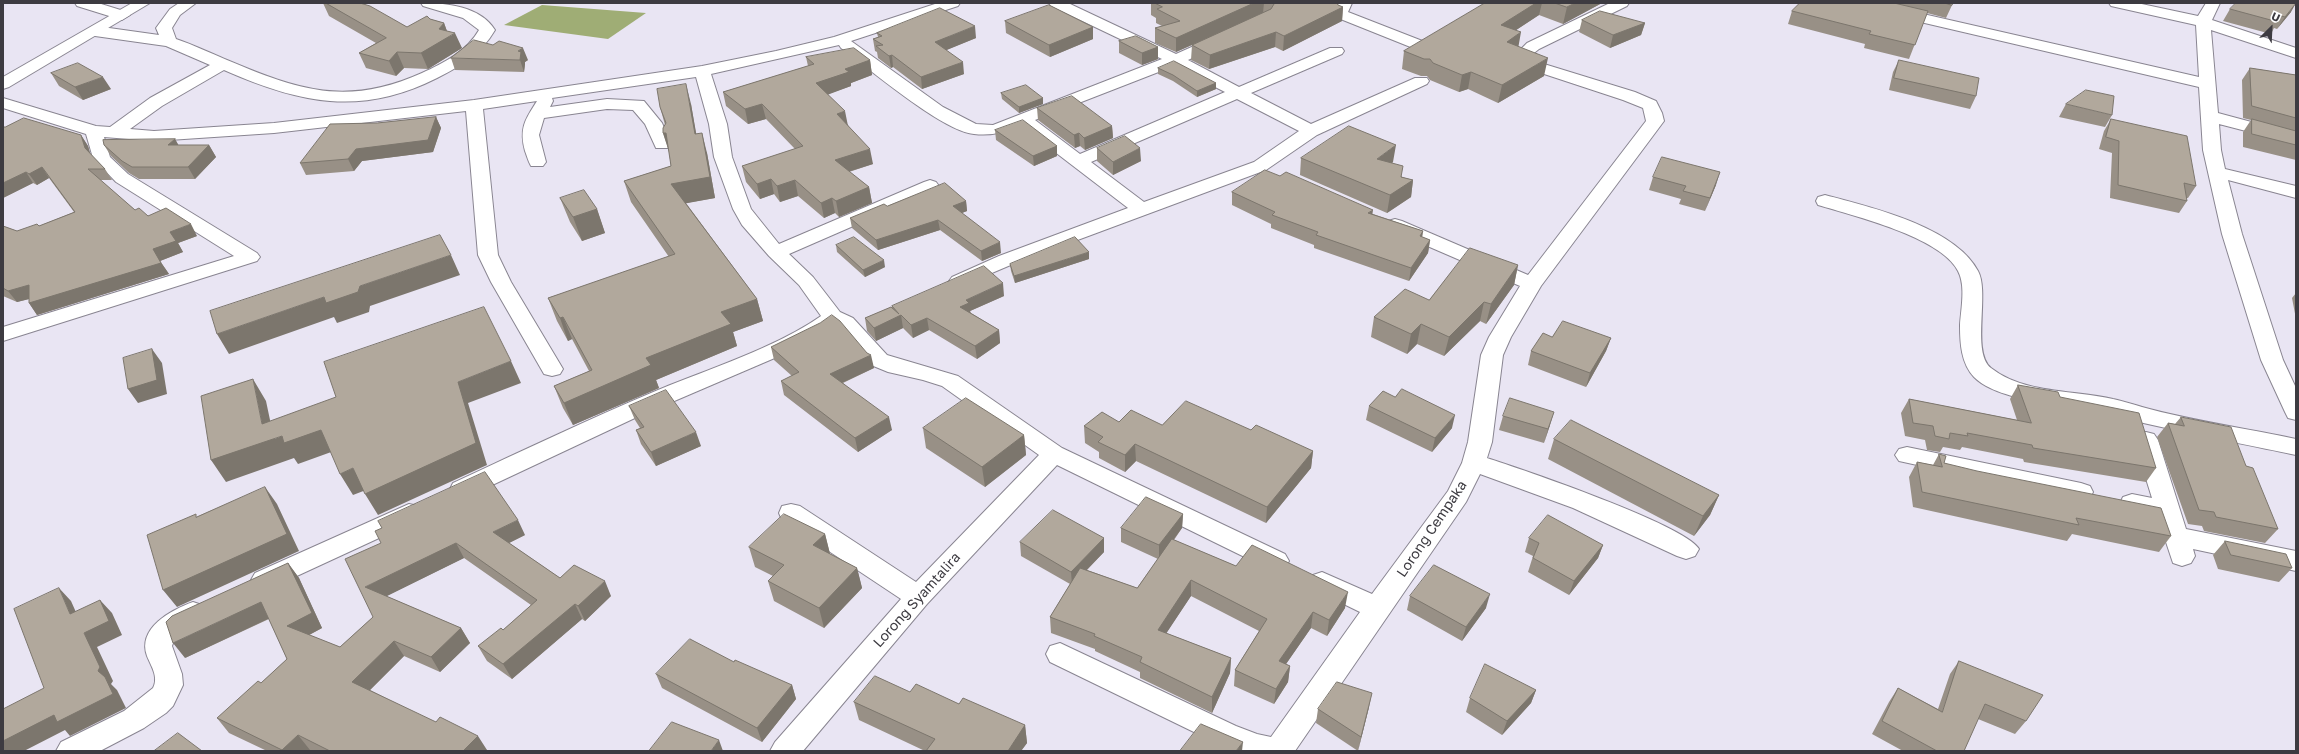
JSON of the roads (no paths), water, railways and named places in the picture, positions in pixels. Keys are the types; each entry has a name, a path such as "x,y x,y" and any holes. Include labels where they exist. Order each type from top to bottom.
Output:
{"street":[{"path":"82,3 122,15"},
{"path":"3,84 143,3"},
{"path":"170,42 164,28 175,12 189,3"},
{"path":"94,31 170,42 281,88 308,95 340,99 397,88 420,80 456,61 472,50 483,39 488,30 484,25 468,15 428,3"},
{"path":"3,103 94,131 114,133 154,136 274,128 474,105 702,71 776,56 839,40 953,3"},
{"path":"1056,3 1175,60 1311,131"},
{"path":"1345,3 1340,11 1343,15 1419,45"},
{"name":"Lorong Cempaka","path":"1278,751 1376,608 1457,496 1474,463 1480,442 1492,355 1532,284 1655,121 1654,113 1650,105 1629,96 1538,67 1526,59 1526,52 1533,46 1622,3"},
{"path":"1856,3 2208,84"},
{"path":"2116,3 2203,22 2296,53"},
{"path":"2214,3 2203,22 2209,116 2217,172 2232,234 2272,360 2296,412"},
{"path":"839,40 937,111 973,129 994,130 1175,60 1230,35"},
{"path":"1078,161 1336,50"},
{"path":"114,133 156,102 223,64"},
{"path":"702,71 718,124 723,157 742,209 749,221 776,252 806,281 852,321 879,360 896,367 934,375 950,381 1054,454 1376,608"},
{"path":"939,290 1006,260 1260,166 1311,131 1421,81"},
{"path":"537,162 529,132 531,124 548,95"},
{"path":"538,114 607,104 638,105 653,123 662,144"},
{"path":"474,105 488,255 501,282 552,369"},
{"path":"2209,116 2296,139"},
{"path":"1023,119 1142,210"},
{"path":"5,331 250,257 122,178 105,165 98,155 94,131"},
{"path":"1260,166 1282,176"},
{"path":"2217,172 2296,192"},
{"path":"776,252 930,186"},
{"path":"1825,202 1880,217 1912,229 1948,249 1962,260 1972,281 1971,338 1976,363 1990,379 2006,386 2022,390 2296,434"},
{"path":"1382,219 1532,284"},
{"path":"247,588 629,411 783,346 816,330 852,321"},
{"path":"2129,408 2296,447"},
{"path":"2129,408 2168,511 2178,546 2296,561"},
{"name":"Lorong Syamtalira","path":"785,751 918,597 1054,454"},
{"path":"1907,455 2168,511"},
{"path":"1474,463 1586,501 1686,549"},
{"path":"792,513 918,597"},
{"path":"71,751 138,716 163,697 169,686 170,677 157,646 158,639 175,622 211,605"},
{"path":"1060,654 1226,735 1256,747 1278,751"}]}
